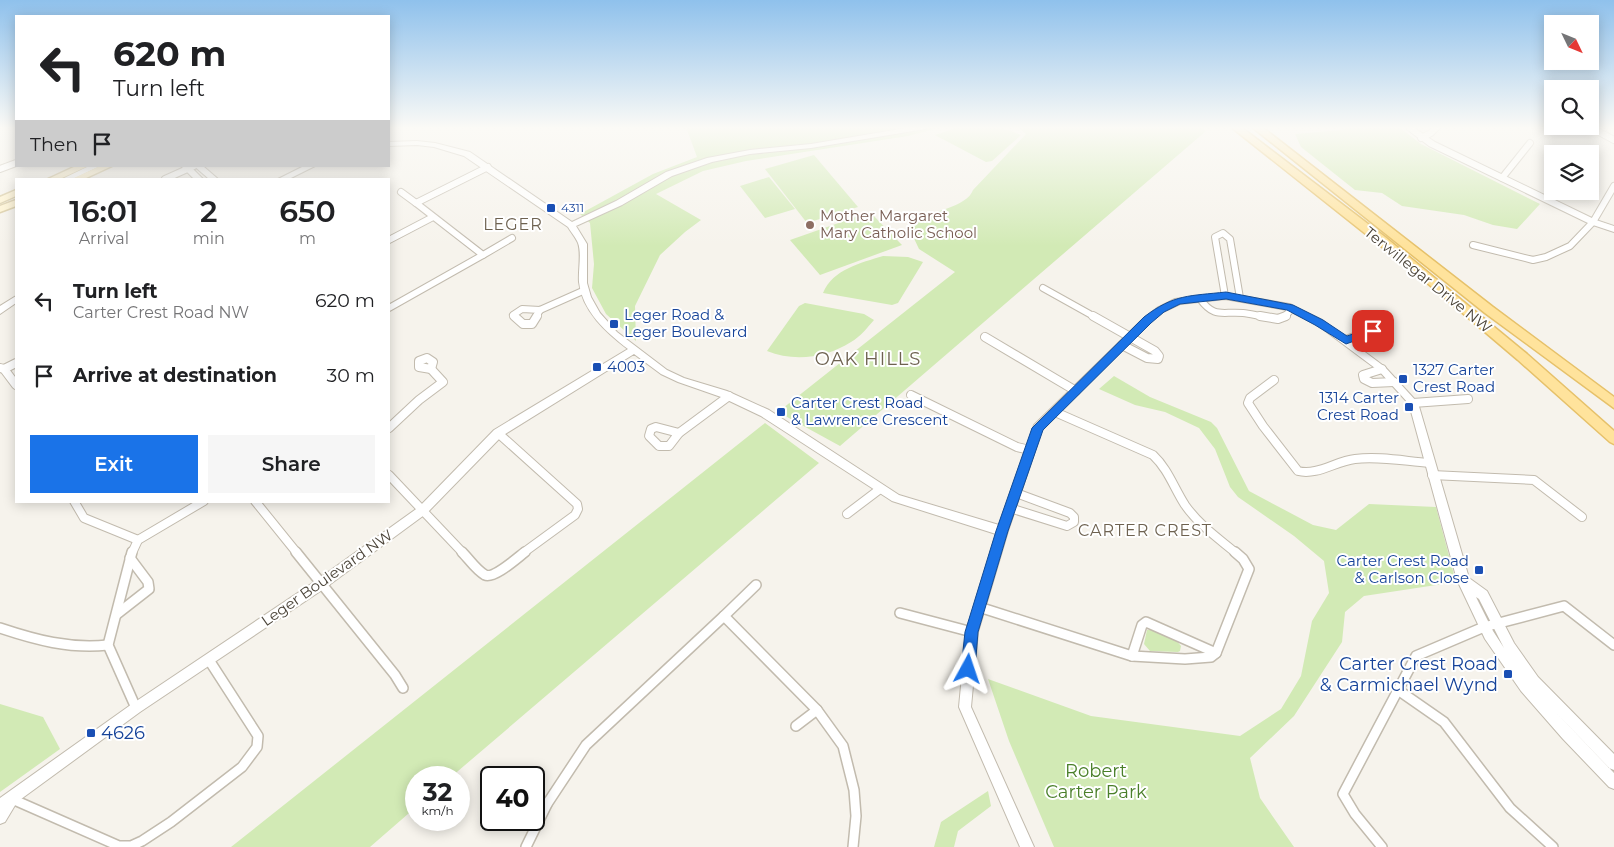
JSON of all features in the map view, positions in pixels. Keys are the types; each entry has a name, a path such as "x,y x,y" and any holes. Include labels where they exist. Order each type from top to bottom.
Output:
{"main road":[{"path":"54,178 82,167"},
{"path":"78,178 106,167"},
{"name":"Terwillegar Drive NW","path":"1285,167 1457,303 1573,401 1614,439"},
{"name":"Terwillegar Drive NW","path":"1306,167 1489,310 1614,402"},
{"path":"0,200 15,193"},
{"path":"0,210 15,203"}],"street":[{"path":"68,178 94,167"},
{"path":"167,178 189,167 197,178"},
{"path":"199,167 213,178"},
{"path":"284,178 309,167"},
{"path":"416,204 488,167 571,225 580,238 584,249 583,277 585,290 591,306 602,322 634,350 673,377 729,396 765,413 896,498 1002,531"},
{"path":"571,225 613,206 670,174 690,167"},
{"path":"1479,167 1593,222 1614,229"},
{"path":"1502,178 1511,167"},
{"path":"1473,245 1533,260 1570,246 1593,222 1614,186"},
{"path":"401,192 482,255"},
{"path":"390,240 433,218"},
{"path":"1226,296 1215,237 1223,233 1230,239 1240,298"},
{"path":"390,307 512,238"},
{"path":"1043,288 1125,341"},
{"path":"540,310 585,290"},
{"path":"1027,847 965,707 972,632 1002,531 1038,428 1125,341 1160,310 1178,301 1226,296 1289,307 1319,322 1346,340 1382,369 1394,382 1413,403 1432,475 1464,580 1484,627 1519,681 1539,706 1614,782"},
{"path":"1200,299 1207,308 1218,314 1242,313 1278,318 1285,316 1289,312 1289,307"},
{"path":"0,311 15,300"},
{"path":"1346,340 1389,325"},
{"path":"985,337 1076,391"},
{"name":"Leger Boulevard NW","path":"0,806 136,708 321,584 423,510 498,433 634,350"},
{"path":"15,363 2,368 15,384"},
{"path":"390,427 442,382 431,369"},
{"path":"1382,369 1363,375 1364,379 1372,383 1394,382"},
{"path":"1274,380 1250,398 1248,403 1263,426 1298,471 1310,473 1333,463 1355,459 1429,463"},
{"path":"678,433 729,396"},
{"path":"911,396 1016,447 1030,450"},
{"path":"1413,403 1468,399"},
{"path":"979,607 1132,656 1211,657 1216,653 1249,569 1248,565 1208,531 1193,514 1179,495 1160,461 1153,455 1055,412"},
{"path":"390,476 483,574 489,576 495,574 575,515 578,509 577,504 498,433"},
{"path":"1432,475 1534,480 1582,517"},
{"path":"847,514 880,488"},
{"path":"1010,508 1066,526 1074,522 1074,517 1070,513 1016,493"},
{"path":"75,503 84,518 138,540"},
{"path":"136,708 108,645 130,558 138,540 201,503"},
{"path":"257,503 395,675 403,688"},
{"path":"117,614 149,589 148,582 130,558"},
{"path":"1464,580 1483,595 1510,647 1534,681 1614,763"},
{"path":"526,847 547,804 586,744 756,585"},
{"path":"1382,847 1355,814 1343,794 1416,656 1497,622 1564,606 1614,645"},
{"path":"900,613 972,632"},
{"path":"724,616 817,710 843,746 854,790 856,816 853,847"},
{"path":"1132,656 1142,626 1146,622 1216,653"},
{"path":"0,628 46,644 69,648 108,645"},
{"path":"12,799 119,846 131,846 142,842 171,822 242,767 257,747 258,736 209,660"},
{"path":"1398,690 1444,722 1510,808 1553,847"},
{"path":"796,726 817,710"},
{"name":"Leger Boulevard NW","path":"0,818 12,799"}],"green space":[{"path":"672,167 722,167 703,171 656,194 701,220 660,255 635,306 636,341 606,314 592,288 594,264 590,223 580,214 653,174"},
{"path":"774,167 824,167 858,207 807,223 765,169"},
{"path":"995,167 1165,167 840,446 778,412 955,272 919,249 910,230 913,218 956,205 969,196"},
{"path":"1326,167 1466,167 1540,204 1517,229 1493,225 1464,215 1402,206 1382,193 1355,190"},
{"path":"769,177 795,209 765,218 740,186"},
{"path":"870,212 902,245 820,275 790,240"},
{"path":"883,256 908,257 923,262 898,303 892,305 823,293 834,278 848,268"},
{"path":"805,303 864,314 874,320 854,340 821,355 799,357 767,351 799,306"},
{"name":"Robert Carter Park","path":"1114,376 1150,397 1211,422 1217,428 1249,491 1313,525 1336,530 1369,504 1436,507 1456,582 1364,596 1345,612 1342,642 1294,716 1250,758 1260,798 1294,847 1054,847 1009,741 988,679 1091,716 1240,736 1281,709 1301,676 1312,621 1329,593 1324,561 1294,536 1238,497 1230,487 1215,449 1199,428 1165,412 1135,405 1099,389"},
{"path":"765,423 819,463 464,766 405,766 405,817 370,847 231,847"},
{"path":"1147,630 1156,631 1171,637 1181,646 1180,651 1150,651 1144,644"},
{"path":"0,704 43,717 60,749 0,792"},
{"path":"988,791 991,806 958,831 954,847 934,847 941,822"}],"place":[{"name":"4311","path":"551,208"},
{"name":"Mother Margaret Mary Catholic School","path":"810,225"},
{"name":"Leger Road & Leger Boulevard","path":"614,324"},
{"name":"4003","path":"597,367"},
{"name":"1327 Carter Crest Road","path":"1403,379"},
{"name":"1314 Carter Crest Road","path":"1409,407"},
{"name":"Carter Crest Road & Lawrence Crescent","path":"781,412"},
{"name":"Carter Crest Road & Carlson Close","path":"1479,570"},
{"name":"Carter Crest Road & Carmichael Wynd","path":"1508,674"},
{"name":"4626","path":"91,733"}],"district":[{"name":"LEGER","path":"513,224"},
{"name":"OAK HILLS","path":"868,359"},
{"name":"CARTER CREST","path":"1145,530"}],"route":[{"path":"968,669 972,632 1002,531 1038,428 1147,320 1160,310 1178,301 1226,296 1289,307 1319,322 1346,340 1373,331"}]}
